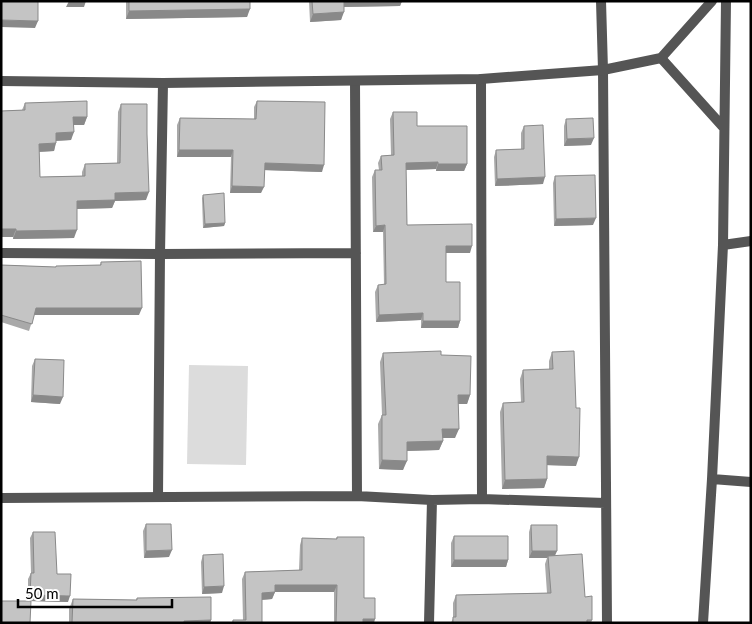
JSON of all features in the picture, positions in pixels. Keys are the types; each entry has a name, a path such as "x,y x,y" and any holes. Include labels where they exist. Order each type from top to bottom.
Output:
{"street":[{"path":"601,1 607,623"},
{"path":"1,81 163,83 355,81 481,78 603,70 661,58 712,1"},
{"path":"703,623 723,245 726,1"},
{"path":"661,58 724,128"},
{"path":"481,78 482,499"},
{"path":"355,81 357,496"},
{"path":"158,496 163,83"},
{"path":"723,245 751,241"},
{"path":"1,253 356,253"},
{"path":"712,479 751,482"},
{"path":"1,498 357,496 432,500 482,499 605,503"},
{"path":"429,623 432,500"}],"shaded area":[{"path":"189,365 248,366 246,465 187,464"}],"building":[{"path":"1,1 38,1 38,21 1,20"},
{"path":"129,1 250,1 250,9 129,11"},
{"path":"312,1 344,1 344,12 313,14"},
{"path":"87,101 87,117 73,117 74,132 56,133 56,143 39,144 40,177 85,176 85,164 120,163 121,104 147,104 149,192 115,193 115,200 77,201 77,230 16,231 16,229 1,229 1,111 25,110 25,103"},
{"path":"257,101 325,102 324,165 265,163 264,187 232,186 233,150 179,150 180,118 256,119"},
{"path":"393,112 417,112 417,126 467,126 467,164 438,164 438,162 406,163 407,225 472,224 472,246 446,246 446,282 460,282 460,321 423,321 423,313 379,315 378,285 386,284 385,225 376,226 375,170 382,170 381,156 394,155"},
{"path":"593,118 594,138 567,139 566,119"},
{"path":"543,125 545,177 497,179 496,150 524,149 524,126"},
{"path":"595,175 596,218 556,219 555,176"},
{"path":"224,193 225,223 205,224 203,195"},
{"path":"141,261 142,308 36,308 32,324 1,315 1,265 56,267 101,265 101,262"},
{"path":"441,351 441,355 471,356 470,395 458,395 459,429 442,429 443,441 407,442 407,461 382,460 382,415 386,415 383,353"},
{"path":"574,351 576,408 580,408 579,457 547,456 547,479 505,480 503,403 524,402 523,370 553,369 552,352"},
{"path":"35,359 64,360 63,397 33,395"},
{"path":"146,524 171,524 172,550 146,551"},
{"path":"531,525 557,525 557,551 532,551"},
{"path":"33,532 55,532 57,574 71,574 70,596 30,595 31,573 34,573"},
{"path":"454,536 508,536 508,560 454,560"},
{"path":"337,537 364,537 364,598 375,598 375,619 363,619 363,623 336,623 337,585 275,585 275,592 262,593 262,623 233,623 233,620 246,620 245,572 302,570 302,538 337,539"},
{"path":"223,554 224,586 204,587 203,555"},
{"path":"582,554 585,597 592,596 592,620 587,620 587,623 453,623 453,617 456,617 456,595 551,593 548,556"},
{"path":"211,597 211,620 184,621 184,623 72,623 73,599 137,600 137,598"},
{"path":"1,601 31,601 30,623 1,623"}]}
